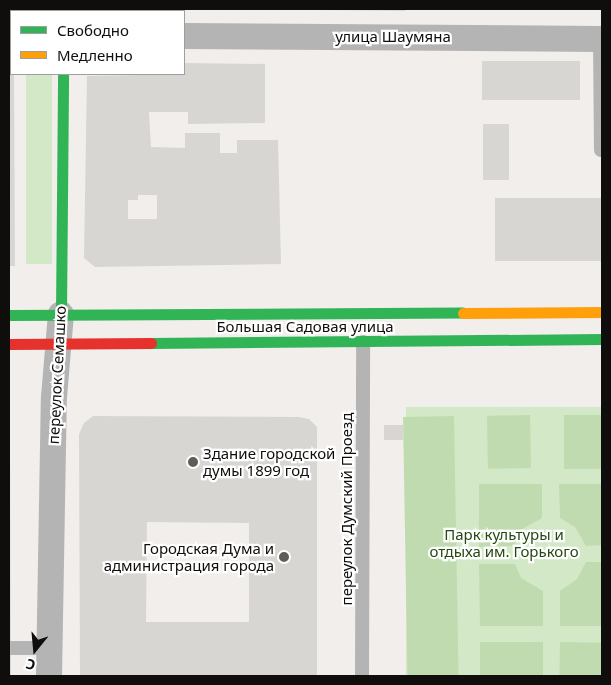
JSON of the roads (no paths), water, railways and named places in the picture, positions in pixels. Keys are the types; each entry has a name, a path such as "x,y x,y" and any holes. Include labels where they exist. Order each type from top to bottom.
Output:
{"main road":[{"name":"переулок Семашко","path":"61,314 64,75"},
{"name":"Большая Садовая улица","path":"9,314 602,312"},
{"name":"Большая Садовая улица","path":"9,344 602,339"}],"street":[{"name":"улица Шаумяна","path":"185,36 601,38"},
{"name":"переулок Семашко","path":"49,676 56,344 61,314"}],"lane":[{"path":"601,38 601,150"},
{"name":"переулок Думский Проезд","path":"362,676 363,342"},
{"path":"9,648 49,648"}],"place":[{"name":"Здание городской думы 1899 год","path":"193,462"},
{"name":"Городская Дума и администрация города","path":"284,557"}],"park label":[{"name":"Парк культуры и отдыха им. Горького","path":"504,542"}]}
